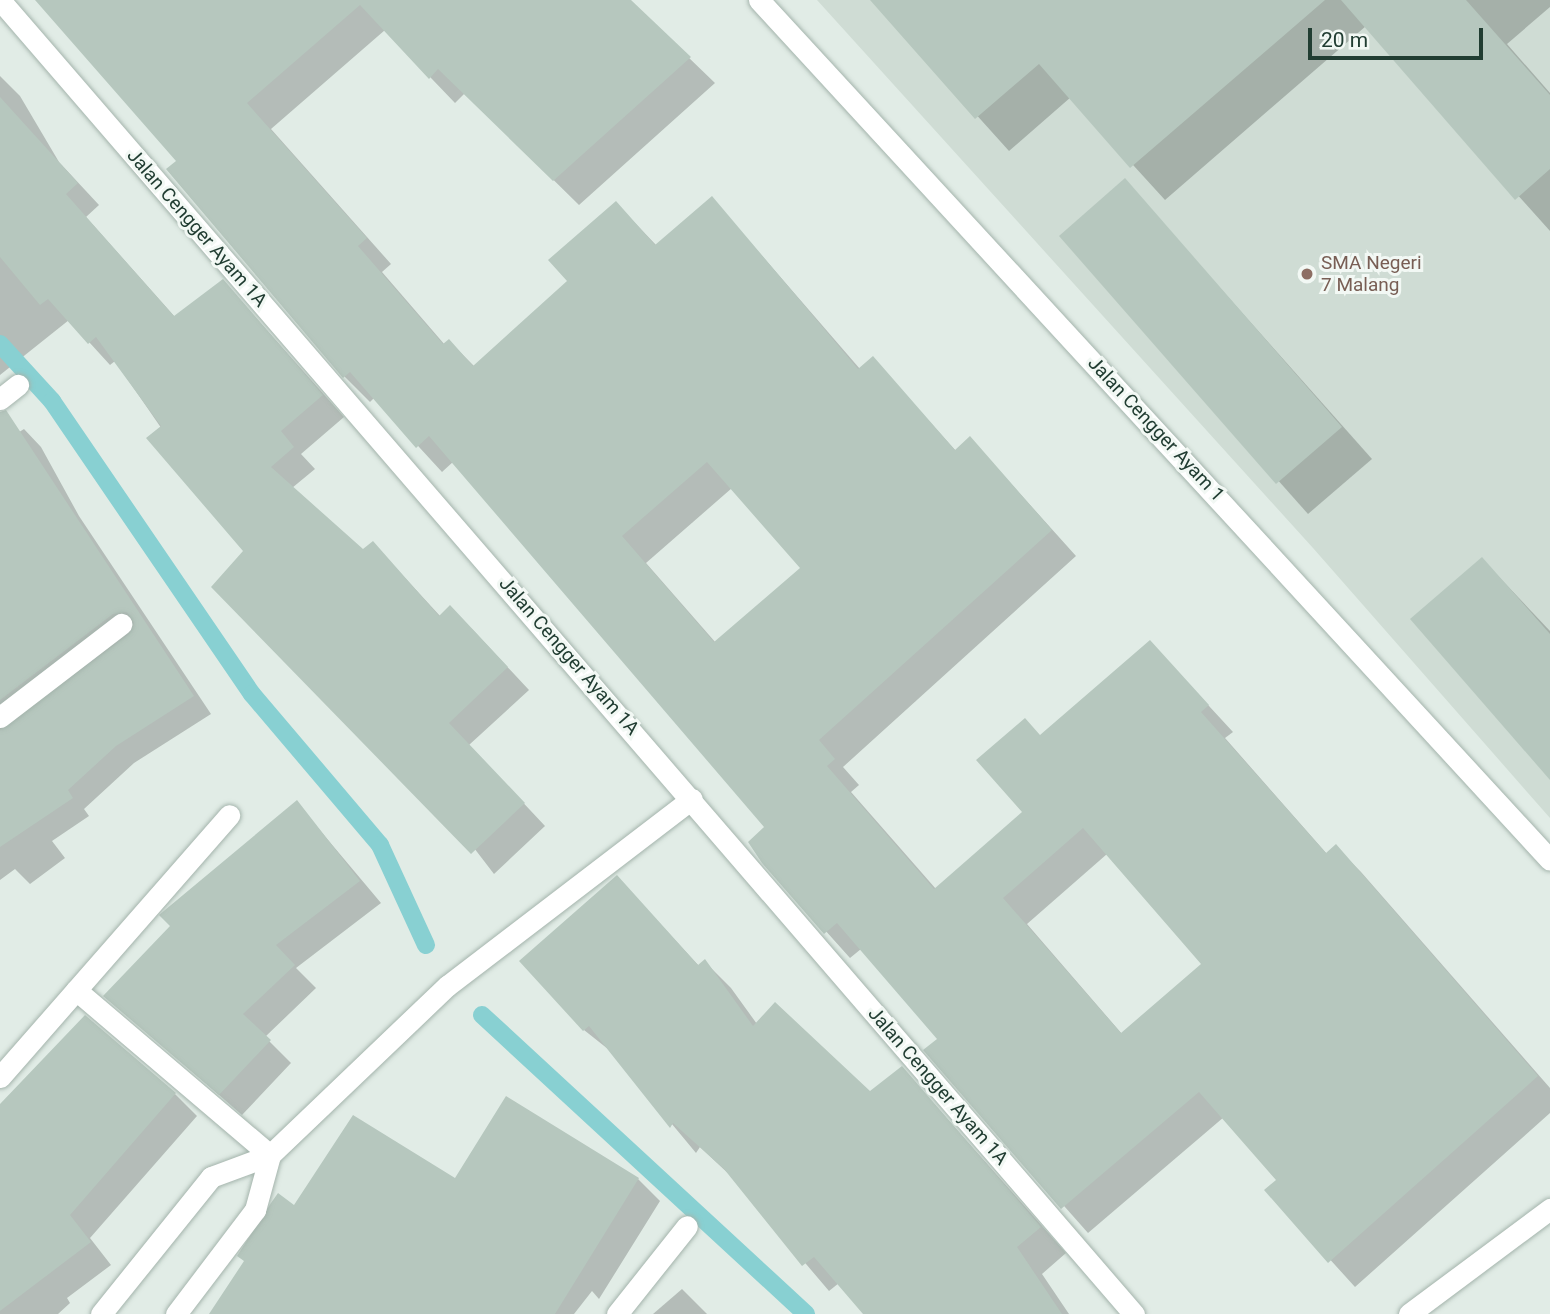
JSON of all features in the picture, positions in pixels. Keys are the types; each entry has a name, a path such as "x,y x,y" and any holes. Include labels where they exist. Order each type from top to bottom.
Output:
{"street":[{"name":"Jalan Cengger Ayam 1A","path":"0,0 1134,1314"},
{"name":"Jalan Cengger Ayam 1","path":"759,0 1550,860"},
{"path":"0,399 18,384"},
{"path":"0,717 121,624"},
{"path":"101,1314 211,1177 270,1155 447,986 692,799"},
{"path":"0,1077 229,815"},
{"path":"76,990 270,1155"},
{"path":"176,1314 255,1210 270,1155"},
{"path":"1409,1314 1546,1218"},
{"path":"617,1314 687,1226"}],"shaded area":[{"name":"SMA Negeri 7 Malang","path":"817,0 1550,0 1550,818 1313,548"}],"building":[{"path":"35,0 631,0 691,57 553,181 438,69 429,79 360,5 247,103 367,238 358,246 443,344 449,339 473,366 567,281 548,260 616,201 655,245 712,196 858,369 873,356 955,450 970,436 1052,530 819,740 835,759 827,766 934,889 1022,812 976,760 1025,718 1040,735 1150,640 1209,705 1201,712 1326,853 1336,844 1538,1076 1328,1263 1264,1190 1276,1180 1199,1092 1061,1209 923,1050 937,1039 837,923 824,934 762,863 748,842 764,827 429,436 416,448 350,372 343,378 166,169 176,161","holes":["707,462 800,568 714,642 622,536","1083,828 1201,964 1121,1033 1003,898"]},
{"path":"870,0 1325,0 1130,168 1039,64 975,119"},
{"path":"1341,0 1466,0 1550,95 1550,169 1515,200"},
{"path":"0,97 78,183 66,194 174,316 223,279 323,395 281,431 294,447 271,467 363,549 373,541 439,616 450,605 508,667 449,723 525,803 471,854 211,587 243,551 146,438 161,426 96,337 88,344 48,299 40,305 0,257"},
{"path":"1125,178 1342,427 1276,484 1059,236"},
{"path":"6,410 194,696 116,746 68,790 73,798 0,847 0,730 129,634 134,623 127,612 113,614 0,700 0,412"},
{"path":"1482,557 1550,634 1550,780 1410,619"},
{"path":"297,800 360,881 276,945 295,965 243,1014 271,1040 219,1095 103,996 170,926 159,915"},
{"path":"617,875 698,965 705,959 753,1026 775,1002 870,1091 902,1066 1041,1227 1017,1247 1062,1314 863,1314 814,1257 802,1266 724,1169 673,1123 670,1128 589,1026 583,1031 519,961"},
{"path":"85,1015 176,1093 70,1215 91,1242 0,1311 0,1104"},
{"path":"506,1096 639,1178 555,1314 209,1314 244,1261 237,1256 278,1193 294,1205 353,1115 455,1178"}],"waterway":[{"path":"0,344 52,401 252,694 380,845 426,945"},
{"path":"482,1015 806,1314"}],"place":[{"name":"SMA Negeri 7 Malang","path":"1307,274"}]}
